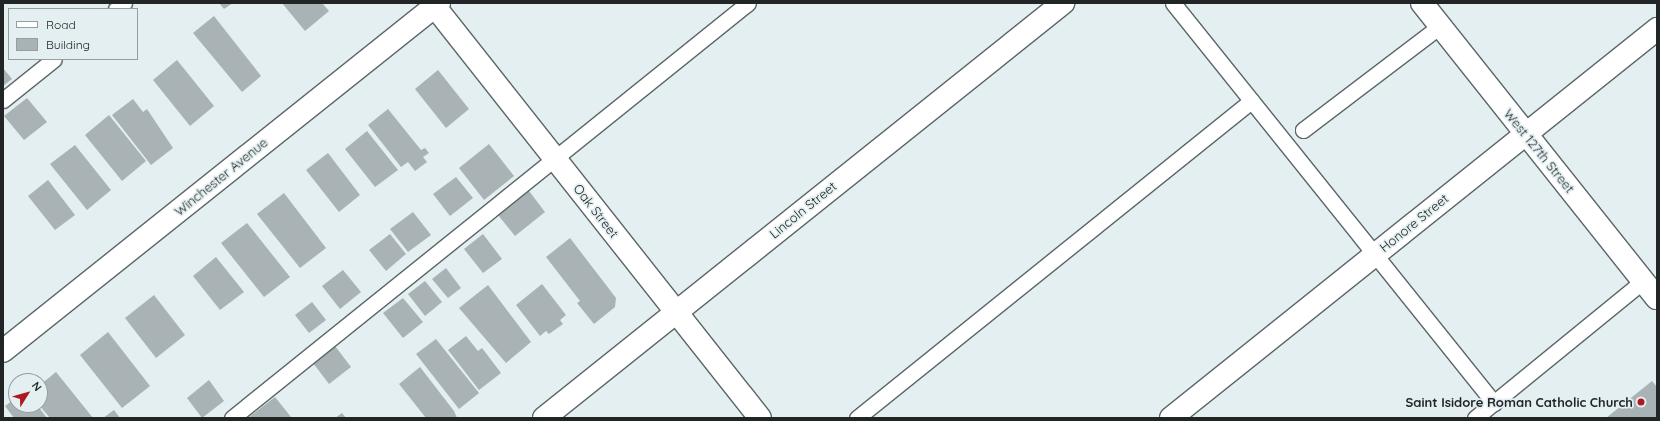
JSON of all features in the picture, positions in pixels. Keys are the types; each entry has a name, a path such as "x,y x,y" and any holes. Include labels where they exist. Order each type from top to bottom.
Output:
{"street":[{"name":"Lincoln Street","path":"544,418 1063,3"},
{"name":"West 127th Street","path":"1422,3 1657,298"},
{"name":"Oak Street","path":"435,4 555,159 760,418"},
{"name":"Winchester Avenue","path":"3,351 435,4"},
{"name":"Honore Street","path":"1171,418 1657,29"}],"lane":[{"path":"232,418 748,3"},
{"path":"1174,3 1494,403"},
{"path":"1303,130 1440,26"},
{"path":"3,100 53,60"},
{"path":"857,418 1252,101"},
{"path":"1475,418 1643,281"}],"building":[{"path":"219,3 233,3 224,9"},
{"path":"282,3 322,3 329,11 305,31"},
{"path":"214,16 261,76 242,92 193,33"},
{"path":"177,60 214,106 190,126 153,80"},
{"path":"3,68 12,79 3,86"},
{"path":"438,70 469,109 446,128 415,89"},
{"path":"27,98 47,122 24,140 4,116"},
{"path":"133,99 143,112 147,109 173,148 151,165 112,115"},
{"path":"388,109 421,150 425,148 429,153 423,157 427,162 415,171 408,162 401,167 368,125"},
{"path":"109,115 146,161 122,181 85,135"},
{"path":"367,131 398,170 375,187 345,149"},
{"path":"489,144 514,176 484,200 459,168"},
{"path":"75,145 111,190 87,210 50,164"},
{"path":"328,153 360,195 339,212 306,170"},
{"path":"456,177 473,198 450,216 433,194"},
{"path":"48,180 75,215 55,230 28,196"},
{"path":"529,191 545,212 515,236 498,215"},
{"path":"284,193 326,248 300,268 257,214"},
{"path":"413,212 431,235 408,252 390,229"},
{"path":"247,223 290,277 264,297 221,243"},
{"path":"390,234 406,254 386,271 369,250"},
{"path":"483,234 502,259 483,273 464,249"},
{"path":"570,238 616,298 615,307 594,324 577,303 580,301 546,257"},
{"path":"216,257 244,292 220,310 193,276"},
{"path":"446,268 461,288 448,298 432,279"},
{"path":"343,270 361,292 340,309 322,286"},
{"path":"425,281 442,302 425,316 408,294"},
{"path":"542,284 566,315 560,320 563,324 549,334 546,331 540,336 516,305"},
{"path":"488,285 531,342 506,363 459,308"},
{"path":"154,295 185,335 156,358 125,318"},
{"path":"403,298 423,322 403,338 383,313"},
{"path":"312,302 326,320 309,333 295,315"},
{"path":"108,332 150,386 122,408 80,355"},
{"path":"466,336 478,351 482,348 501,373 479,390 448,350"},
{"path":"436,339 479,393 459,409 416,354"},
{"path":"335,346 351,367 329,384 313,363"},
{"path":"420,367 454,411 457,418 426,418 399,384"},
{"path":"56,372 93,418 50,418 46,413 48,413 48,378"},
{"path":"209,380 224,401 202,418 187,398"},
{"name":"Saint Isidore Roman Catholic Church","path":"1652,381 1657,387 1657,418 1606,418"},
{"path":"275,397 291,417 248,418"},
{"path":"114,410 120,418 103,418"},
{"path":"10,413 43,413 47,418 14,418"},
{"path":"342,413 346,418 335,418"}],"place":[{"name":"Saint Isidore Roman Catholic Church","path":"1641,402"}]}
